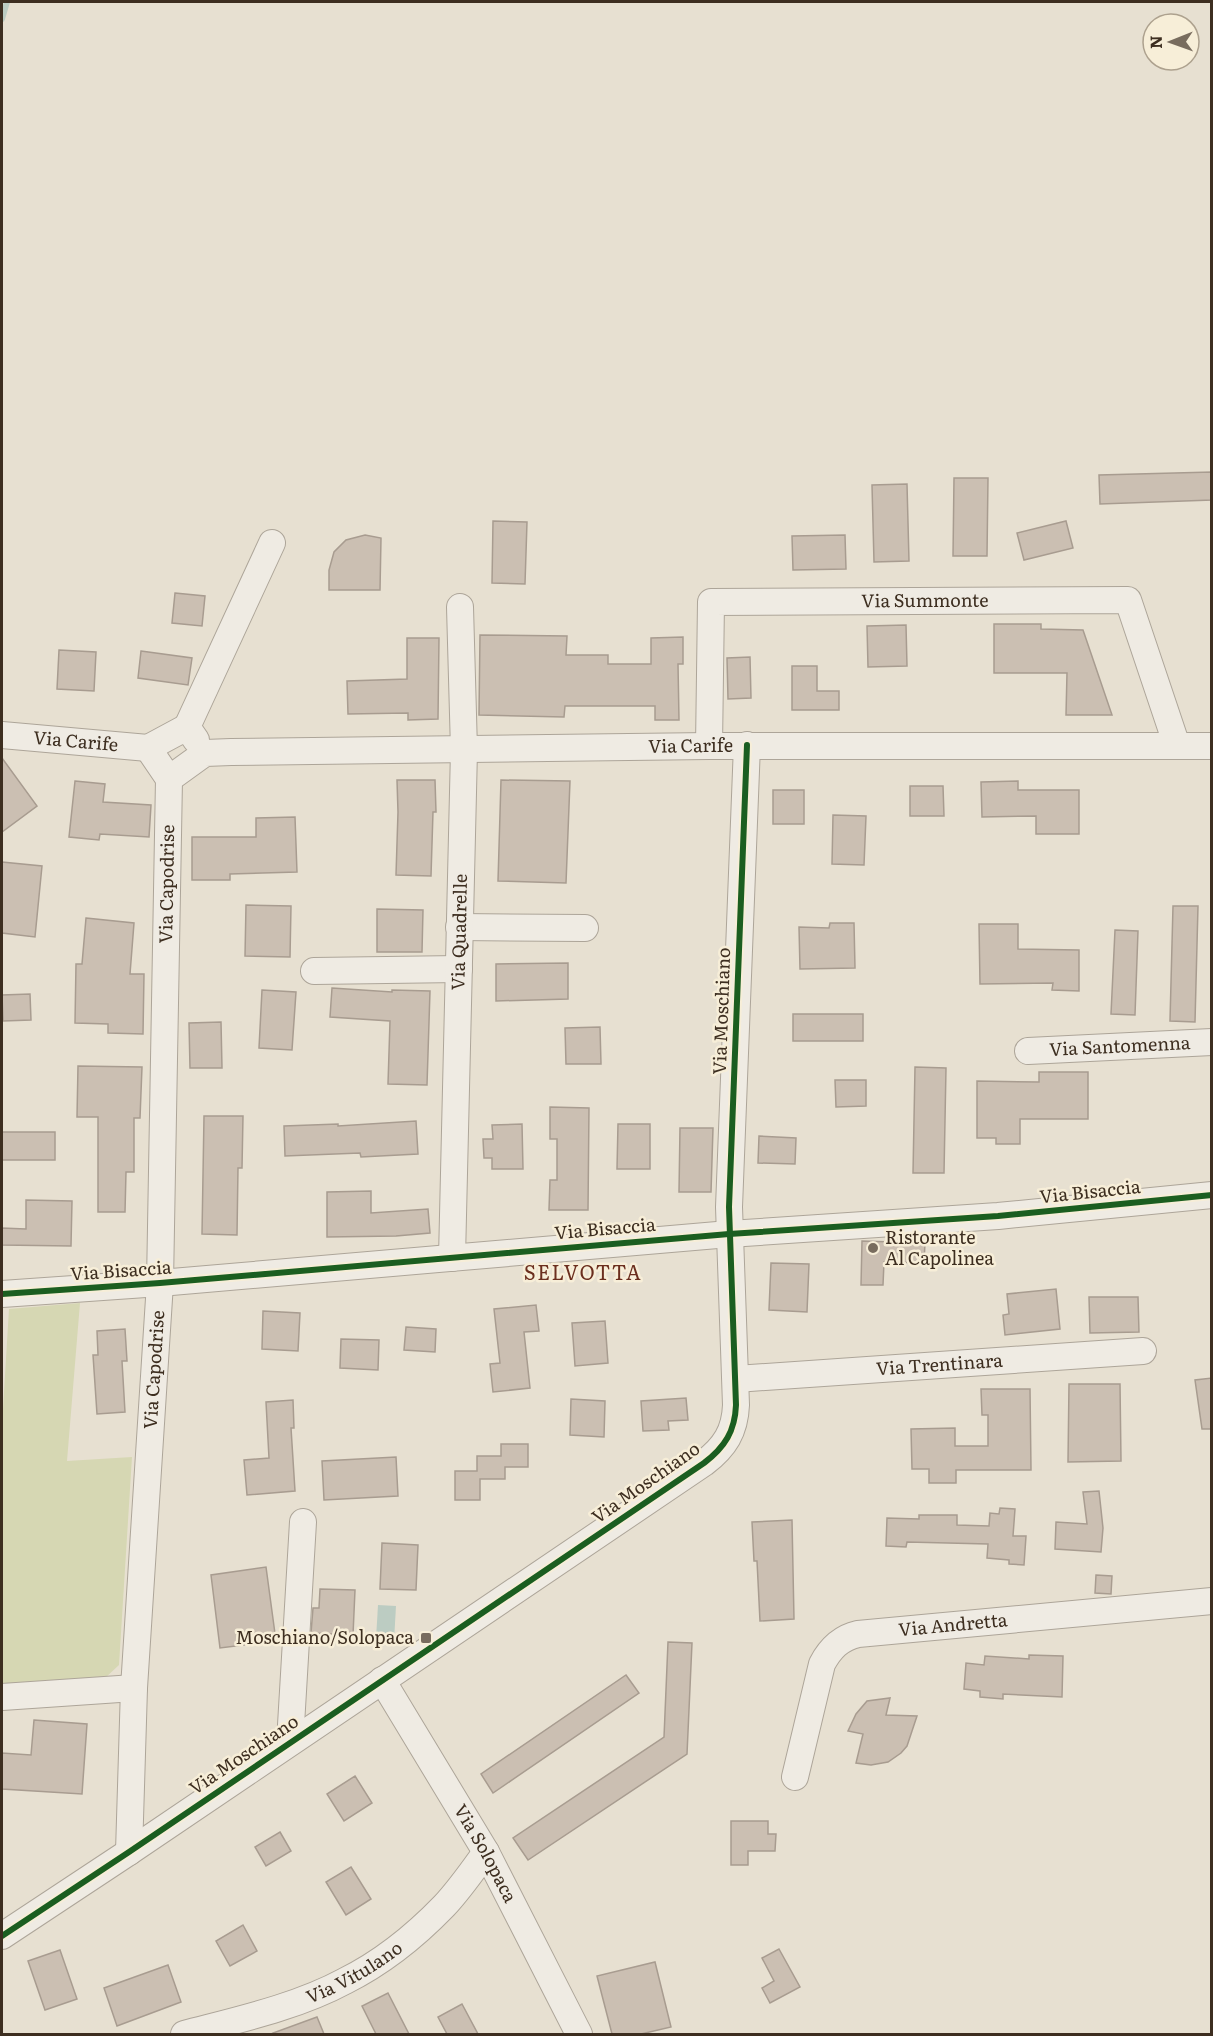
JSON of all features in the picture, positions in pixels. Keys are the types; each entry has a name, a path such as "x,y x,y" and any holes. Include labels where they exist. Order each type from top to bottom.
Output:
{"street":[{"path":"187,727 205,753 169,779 148,748 187,727 272,543"},
{"name":"Via Summonte","path":"709,746 711,602 1128,600 1177,746"},
{"name":"Via Quadrelle","path":"452,1258 464,750 460,607"},
{"name":"Via Carife","path":"2,735 148,748"},
{"name":"Via Carife","path":"205,753 709,746 1212,746"},
{"name":"Via Moschiano","path":"2,1936 710,1459 732,1432 736,1414 736,1379 729,1234 747,746"},
{"name":"Via Capodrise","path":"129,1852 134,1688 160,1283 169,779"},
{"path":"459,927 585,928"},
{"path":"314,971 459,969"},
{"name":"Via Santomenna","path":"1028,1051 1212,1042"},
{"name":"Via Bisaccia","path":"2,1294 160,1283 729,1234 998,1216 1212,1195"},
{"name":"Via Trentinara","path":"736,1379 1143,1351"},
{"path":"290,1742 303,1522"},
{"name":"Via Andretta","path":"795,1777 822,1664 831,1649 845,1638 858,1634 1212,1601"},
{"name":"Via Solopaca","path":"382,1680 486,1852 579,2034"},
{"path":"2,1697 134,1688"},
{"name":"Via Vitulano","path":"184,2034 258,2014 318,1994 353,1977 390,1952 433,1916 452,1897 486,1852"}],"green space":[{"path":"80,1303 67,1461 132,1457 119,1665 105,1678 2,1685 2,1425 9,1309"}],"shaded area":[{"path":"378,1605 396,1606 394,1641 376,1639"}],"building":[{"path":"1212,472 1212,500 1100,504 1099,475"},
{"path":"954,478 988,478 987,556 953,556"},
{"path":"907,484 909,561 874,562 872,485"},
{"path":"493,521 527,522 525,584 492,583"},
{"path":"1066,521 1073,548 1024,560 1017,533"},
{"path":"365,535 381,538 380,590 329,590 329,570 334,552 346,540"},
{"path":"845,535 846,569 793,570 792,536"},
{"path":"175,593 205,596 202,626 172,623"},
{"path":"994,624 1041,624 1041,629 1083,630 1112,715 1066,715 1067,673 994,673"},
{"path":"906,625 907,666 868,667 867,626"},
{"path":"480,635 567,636 566,655 608,655 608,664 651,664 651,638 683,637 683,664 678,664 679,720 655,720 655,706 565,706 564,717 479,715"},
{"path":"407,638 439,638 438,719 408,720 408,713 348,714 347,681 407,679"},
{"path":"59,650 96,652 94,691 57,689"},
{"path":"141,651 192,658 188,685 138,678"},
{"path":"750,657 751,698 728,699 727,658"},
{"path":"792,666 817,666 817,691 839,691 839,710 792,710"},
{"path":"2,758 37,806 2,832"},
{"path":"397,780 435,780 436,812 433,812 431,876 396,875"},
{"path":"501,780 570,781 566,883 498,881"},
{"path":"75,781 105,784 103,802 151,805 149,837 100,834 99,840 69,837"},
{"path":"1018,781 1018,790 1079,790 1079,834 1036,834 1036,816 982,817 981,782"},
{"path":"910,786 943,786 944,816 910,816"},
{"path":"773,790 804,790 804,824 773,824"},
{"path":"833,815 866,816 864,865 832,864"},
{"path":"295,817 297,872 230,874 230,880 192,880 192,837 256,837 256,818"},
{"path":"2,862 42,866 35,937 2,933"},
{"path":"246,905 291,906 290,957 245,956"},
{"path":"1173,906 1198,906 1195,1022 1170,1021"},
{"path":"377,909 423,910 422,952 377,952"},
{"path":"86,918 134,923 130,974 144,974 143,1034 108,1033 108,1024 75,1023 76,964 82,964"},
{"path":"830,923 854,923 855,968 800,969 799,927 829,928"},
{"path":"979,924 1018,924 1018,949 1079,950 1079,991 1052,990 1053,983 980,984"},
{"path":"1115,930 1138,931 1135,1015 1111,1014"},
{"path":"568,963 568,999 496,1001 496,964"},
{"path":"332,988 392,992 392,990 430,991 427,1085 388,1084 390,1021 330,1017"},
{"path":"262,990 296,992 292,1050 259,1048"},
{"path":"30,994 31,1020 3,1021 2,995"},
{"path":"793,1014 863,1014 863,1041 793,1041"},
{"path":"221,1022 222,1068 190,1068 189,1023"},
{"path":"600,1027 601,1064 566,1064 565,1028"},
{"path":"78,1066 142,1067 140,1118 134,1118 134,1172 126,1172 125,1212 98,1212 98,1117 77,1117"},
{"path":"915,1067 946,1068 944,1173 913,1173"},
{"path":"1039,1072 1088,1072 1088,1119 1020,1119 1020,1144 996,1144 996,1138 977,1138 977,1081 1039,1082"},
{"path":"835,1080 866,1080 866,1106 836,1107"},
{"path":"550,1107 589,1108 588,1210 549,1210 550,1180 557,1180 557,1139 550,1139"},
{"path":"204,1116 243,1116 242,1168 238,1168 237,1235 202,1234"},
{"path":"416,1121 418,1154 361,1157 360,1153 285,1156 284,1126 338,1124 338,1126"},
{"path":"522,1124 523,1169 492,1169 492,1158 484,1158 483,1139 493,1139 492,1125"},
{"path":"618,1124 650,1124 650,1169 617,1169"},
{"path":"680,1128 713,1128 711,1192 679,1192"},
{"path":"2,1132 55,1132 55,1160 2,1160"},
{"path":"759,1136 796,1138 795,1164 758,1163"},
{"path":"371,1191 371,1213 428,1209 430,1233 327,1237 327,1192"},
{"path":"26,1200 72,1201 71,1246 2,1245 2,1228 26,1229"},
{"path":"862,1241 925,1243 924,1263 884,1262 883,1285 861,1285"},
{"path":"771,1263 809,1264 807,1312 769,1310"},
{"path":"1056,1289 1060,1329 1005,1335 1003,1315 1009,1314 1007,1294"},
{"path":"1089,1297 1138,1297 1139,1332 1090,1333"},
{"path":"536,1305 539,1331 524,1332 530,1388 493,1392 490,1364 500,1363 494,1309"},
{"path":"263,1311 300,1313 298,1351 262,1349"},
{"path":"605,1321 608,1363 575,1366 572,1323"},
{"path":"406,1327 436,1329 435,1352 404,1350"},
{"path":"125,1329 127,1361 122,1361 125,1412 97,1414 93,1355 98,1355 97,1331"},
{"path":"341,1339 379,1340 378,1370 340,1368"},
{"path":"1212,1378 1212,1429 1202,1429 1195,1380"},
{"path":"1069,1384 1120,1384 1121,1461 1068,1462"},
{"path":"981,1389 1030,1389 1031,1470 956,1470 956,1483 929,1483 929,1469 912,1469 911,1429 955,1428 955,1446 988,1446 988,1415 982,1415"},
{"path":"686,1398 688,1420 668,1421 669,1430 643,1431 641,1401"},
{"path":"571,1399 605,1401 604,1437 570,1435"},
{"path":"293,1400 294,1428 291,1428 295,1491 247,1495 244,1460 269,1458 266,1402"},
{"path":"501,1444 528,1444 528,1467 505,1467 505,1479 480,1479 480,1500 455,1500 455,1471 477,1471 477,1456 501,1456"},
{"path":"396,1457 398,1496 324,1500 322,1461"},
{"path":"1099,1491 1103,1528 1101,1552 1055,1549 1056,1522 1087,1524 1083,1492"},
{"path":"1000,1508 1015,1509 1013,1536 1026,1536 1024,1565 1009,1564 1009,1560 987,1558 988,1544 907,1542 906,1547 886,1546 887,1518 919,1519 919,1515 957,1515 957,1525 989,1526 990,1513 999,1514"},
{"path":"792,1520 794,1619 760,1621 757,1561 754,1561 752,1522"},
{"path":"382,1543 418,1545 416,1590 380,1589"},
{"path":"266,1567 276,1641 220,1648 211,1575"},
{"path":"1096,1575 1112,1576 1111,1594 1095,1593"},
{"path":"320,1589 355,1590 353,1635 311,1633 313,1608 319,1608"},
{"path":"668,1642 692,1643 687,1754 528,1860 513,1838 664,1737"},
{"path":"1029,1655 1063,1656 1062,1697 1003,1694 1003,1699 980,1697 980,1691 964,1689 966,1663 984,1665 985,1656 1029,1659"},
{"path":"626,1675 639,1693 493,1793 481,1774"},
{"path":"890,1698 886,1715 917,1716 907,1746 888,1762 871,1765 856,1763 863,1734 848,1731 856,1714 867,1701"},
{"path":"34,1720 87,1724 82,1794 2,1789 2,1753 31,1755"},
{"path":"355,1776 372,1803 344,1821 327,1794"},
{"path":"731,1821 768,1821 768,1834 776,1834 775,1851 748,1851 748,1865 731,1865"},
{"path":"280,1832 291,1851 266,1866 255,1847"},
{"path":"351,1867 371,1899 346,1915 326,1882"},
{"path":"243,1925 257,1951 230,1966 216,1941"},
{"path":"779,1949 800,1987 770,2003 762,1988 774,1981 762,1958"},
{"path":"60,1950 77,1999 45,2010 28,1961"},
{"path":"655,1962 671,2027 641,2034 612,2034 597,1976"},
{"path":"168,1965 181,2002 117,2026 104,1988"},
{"path":"388,1993 409,2034 376,2034 362,2006"},
{"path":"462,2004 478,2034 447,2034 438,2017"},
{"path":"317,2017 324,2034 273,2033"}],"waterway":[{"path":"2,19 7,2"}],"cycle path":[{"path":"2,1936 704,1463 718,1451 727,1438 734,1423 736,1405 729,1207 747,745"},
{"path":"2,1294 160,1283 729,1234 998,1216 1212,1195"}],"place":[{"name":"Ristorante Al Capolinea","path":"873,1248"},
{"name":"Moschiano/Solopaca","path":"426,1638"}],"district":[{"name":"SELVOTTA","path":"583,1273"}]}
